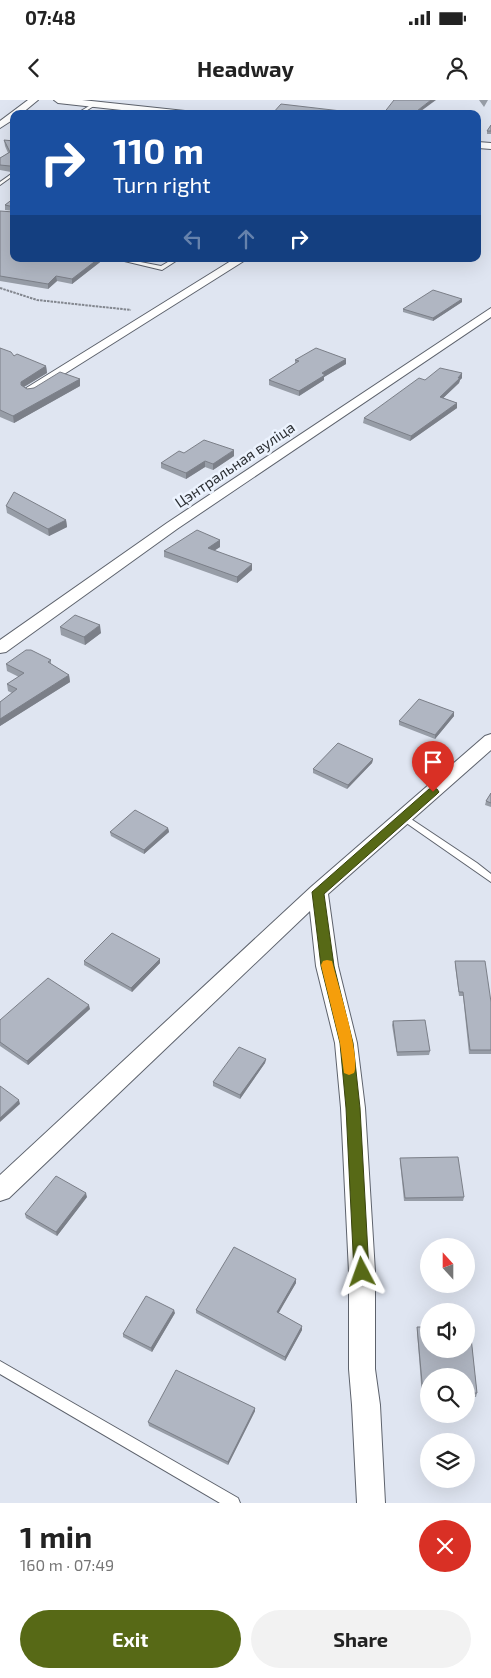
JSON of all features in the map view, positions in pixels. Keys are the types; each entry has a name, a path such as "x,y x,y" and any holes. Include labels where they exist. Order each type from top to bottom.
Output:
{"street":[{"path":"20,110 34,100"},
{"path":"58,100 149,110"},
{"path":"0,125 10,117"},
{"path":"29,390 236,262"},
{"name":"Цэнтральная вуліца","path":"0,648 172,526 491,312"},
{"path":"0,1190 318,892 405,818 491,740"},
{"path":"318,892 327,966 346,1043 353,1108 362,1272 362,1369 366,1406 371,1503"}],"lane":[{"path":"84,110 94,104"},
{"path":"0,184 10,176"},
{"path":"133,262 162,268 171,262"},
{"path":"405,818 474,865 491,879"},
{"path":"0,1367 233,1503"}],"path":[{"path":"0,288 37,300 156,313"}],"building":[{"path":"394,100 431,100 418,110 386,110"},
{"path":"281,104 333,110 276,110"},
{"path":"4,140 10,141 10,152"},
{"path":"10,152 10,166 0,165 0,158"},
{"path":"0,211 10,212 10,262 94,262 72,279 56,276 48,284 0,276"},
{"path":"433,290 462,299 433,318 403,309"},
{"path":"0,348 11,352 14,356 17,354 46,366 21,382 21,385 27,389 34,388 60,372 80,379 13,416 0,410"},
{"path":"316,348 346,359 322,373 325,375 299,391 269,380 299,361 295,360"},
{"path":"440,368 462,373 458,378 460,378 440,397 457,403 411,436 364,418 419,378 425,380"},
{"path":"204,440 234,450 213,464 205,461 186,473 161,463 179,451 184,453"},
{"path":"14,492 66,520 48,529 6,506"},
{"path":"197,530 220,540 208,548 252,564 237,577 164,551"},
{"path":"75,615 100,625 84,637 60,627"},
{"path":"26,650 31,650 51,660 48,662 69,675 0,719 0,702 17,689 7,684 24,673 6,664"},
{"path":"419,699 454,712 435,735 399,721"},
{"path":"338,743 373,759 348,785 313,769"},
{"path":"491,793 491,803 486,801"},
{"path":"135,810 168,828 144,850 110,832"},
{"path":"112,933 160,959 131,988 84,961"},
{"path":"455,961 485,961 491,1002 491,1050 470,1050 463,992 459,992"},
{"path":"48,978 89,1005 27,1061 0,1042 0,1020"},
{"path":"425,1020 430,1051 397,1052 393,1021"},
{"path":"239,1047 266,1059 240,1095 213,1082"},
{"path":"0,1086 19,1100 0,1118"},
{"path":"458,1157 464,1197 405,1198 400,1158"},
{"path":"56,1176 86,1193 56,1232 25,1214"},
{"path":"234,1247 296,1279 277,1312 302,1326 285,1357 196,1310"},
{"path":"146,1296 174,1310 151,1348 123,1334"},
{"path":"417,1327 420,1327 420,1358 473,1358 474,1368 421,1368"},
{"path":"176,1370 255,1408 228,1462 148,1422"},
{"path":"475,1374 477,1393 475,1393"}],"slow traffic":[{"path":"327,965 346,1043 349,1069"}],"route":[{"path":"362,1272 353,1108 346,1043 327,966 318,892 433,792"}]}
